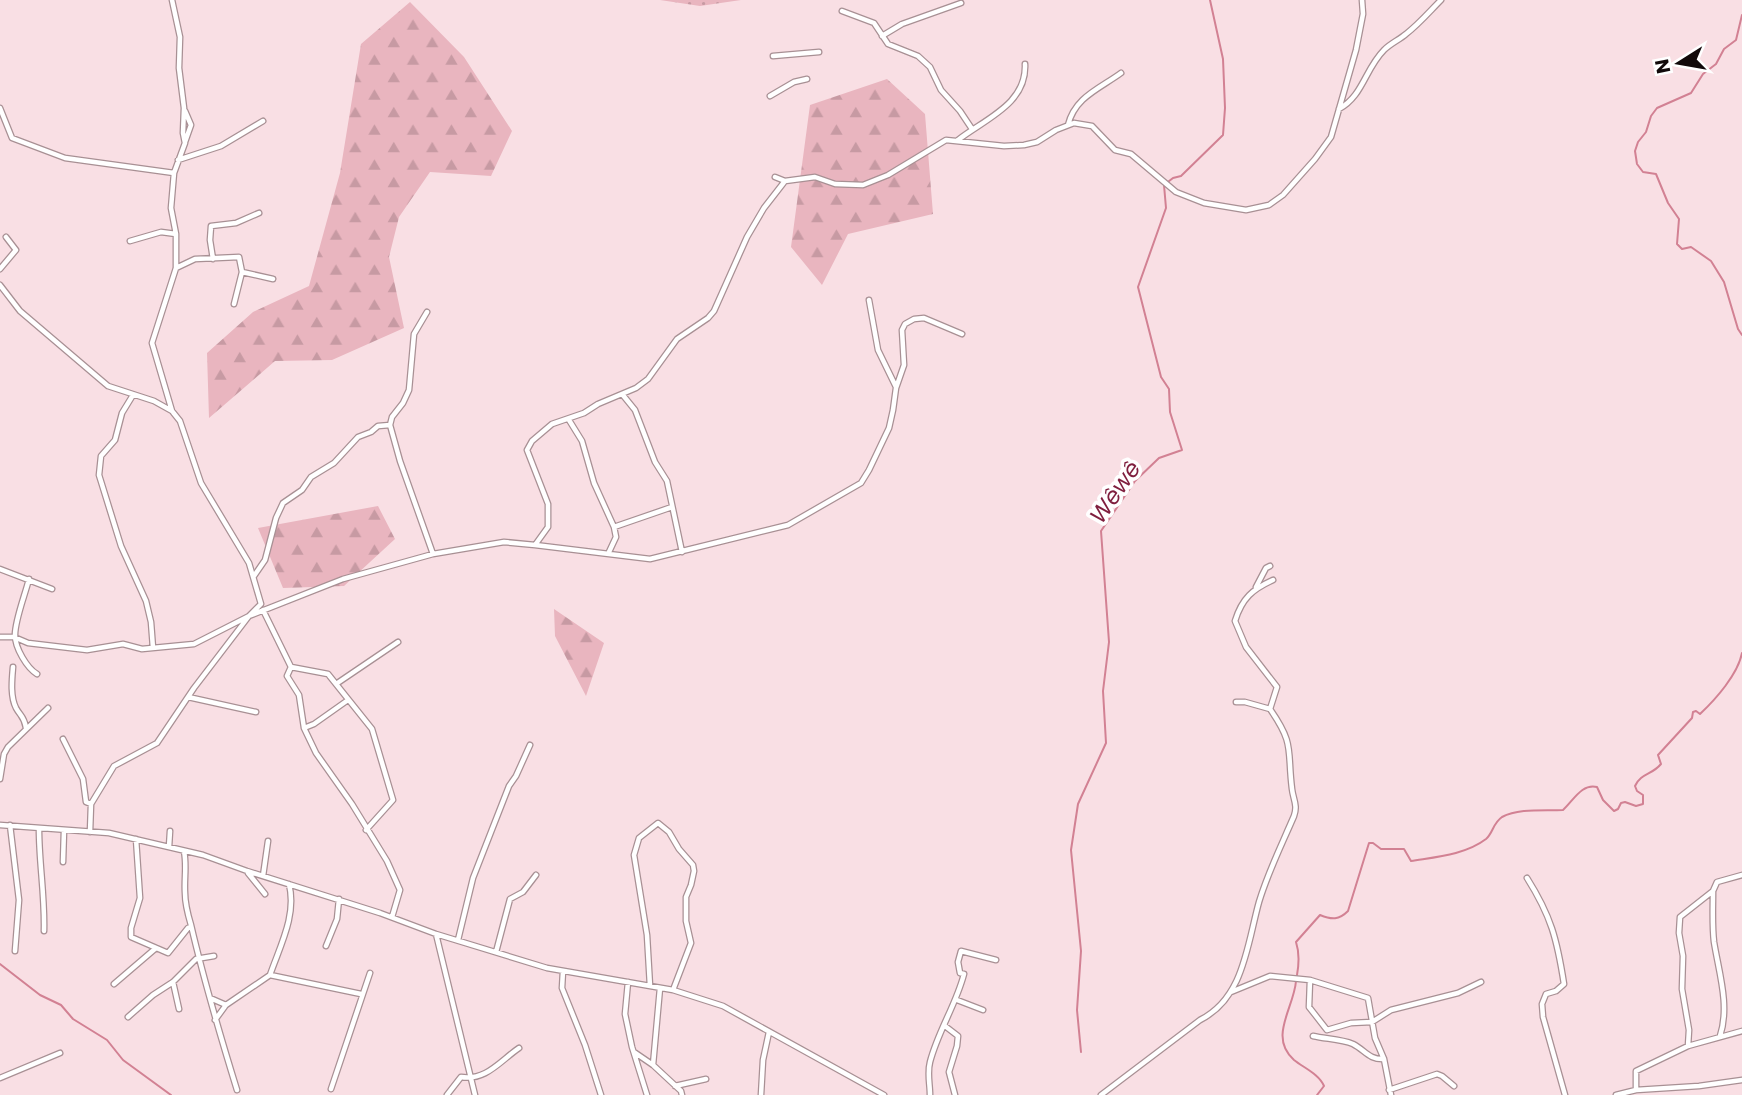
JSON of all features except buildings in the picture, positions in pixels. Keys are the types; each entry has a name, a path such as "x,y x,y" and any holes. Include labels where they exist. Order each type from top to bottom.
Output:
{"street":[{"path":"172,0 180,37 179,68 184,108 184,143 174,173 172,208 176,234 176,268 152,343 172,411"},
{"path":"775,177 785,181 815,177 835,184 863,185 888,176 946,140 1004,146 1024,145 1037,142 1074,123 1093,126 1115,150 1131,154 1176,192 1204,203 1246,210 1269,205 1283,195 1315,159 1331,136 1356,50 1363,14 1362,0"},
{"path":"1339,109 1350,103 1358,94 1372,63 1385,48 1406,35 1441,0"},
{"path":"882,36 902,24 961,4"},
{"path":"842,11 874,23 888,44 918,57 930,67 941,90 972,129"},
{"path":"773,56 819,52"},
{"path":"957,140 996,116 1015,97 1026,74 1025,64"},
{"path":"1068,126 1070,117 1083,96 1121,73"},
{"path":"770,96 794,82 807,79"},
{"path":"0,108 12,138 24,143 65,158 174,173"},
{"path":"178,160 221,146 263,121"},
{"path":"535,545 548,527 548,504 527,450 532,441 545,429 622,394 648,379 677,339 708,318 714,311 747,237 764,208 785,181"},
{"path":"213,258 211,226 236,223 259,213"},
{"path":"130,241 161,232 176,234"},
{"path":"0,269 16,250 6,237"},
{"path":"176,268 195,260 239,257 242,272 234,304"},
{"path":"242,272 274,279"},
{"path":"0,285 20,311 108,386 154,401 172,411 180,421 201,483 244,554 254,576 263,612 291,667"},
{"path":"869,300 878,351 896,388"},
{"path":"427,312 414,334 409,390 390,425 433,554"},
{"path":"0,637 15,637 28,643 88,650 123,644 142,649 194,644 248,616 343,579 433,554 504,542 609,552 650,559 788,525 861,483 889,428 896,388 904,365 902,330 908,321 924,318 962,334"},
{"path":"154,401 166,389"},
{"path":"622,394 635,410 655,462 667,481 682,552"},
{"path":"133,396 122,413 114,440 101,456 99,475 121,547 146,601 153,648"},
{"path":"569,419 582,441 594,483 614,527 616,537 609,552"},
{"path":"254,576 265,560 276,518 283,503 302,490 311,477 334,463 358,437 378,426 390,425"},
{"path":"614,527 672,507"},
{"path":"1270,566 1240,606 1235,621 1246,647 1277,687 1270,709"},
{"path":"0,569 52,589"},
{"path":"29,579 15,637 25,661 37,674"},
{"path":"1256,588 1273,580"},
{"path":"90,832 91,804 114,766 157,743 248,616 261,604"},
{"path":"336,684 398,642"},
{"path":"13,667 13,696 16,709 24,717 27,729"},
{"path":"291,667 328,674 372,729 393,800 366,830"},
{"path":"291,667 287,676 299,695 303,728 316,753 387,861 400,890 392,918"},
{"path":"188,697 256,712"},
{"path":"303,728 314,724 348,699"},
{"path":"1101,1095 1211,1014 1231,992 1240,974 1271,869 1297,808 1292,790 1290,746 1285,730 1270,709 1236,702"},
{"path":"0,779 2,755 48,708"},
{"path":"63,739 83,779 86,802 91,804"},
{"path":"458,940 473,878 509,786 530,745"},
{"path":"650,986 647,934 634,855 639,838 658,823 669,832 685,858 693,865 694,871 686,897 686,921 691,943 674,990"},
{"path":"0,825 109,833 184,850 496,952 563,971 674,990 723,1006 884,1095"},
{"path":"10,825 19,900 15,951"},
{"path":"39,829 45,897 44,931"},
{"path":"63,862 64,830"},
{"path":"169,847 170,831"},
{"path":"136,839 139,898 131,937 169,953 191,927"},
{"path":"263,876 268,841"},
{"path":"184,850 187,866 185,893 191,927 215,1020 237,1090"},
{"path":"247,871 265,894"},
{"path":"496,952 510,899 523,892 536,875"},
{"path":"1720,1037 1726,1009 1714,938 1713,891 1717,882 1742,875"},
{"path":"1527,878 1549,917 1558,943 1564,984 1556,991 1546,993 1542,1004 1543,1017 1565,1095"},
{"path":"215,1020 226,1005 251,987 267,980 270,975 290,918 293,899 289,884"},
{"path":"1688,1046 1689,1030 1682,989 1680,917 1713,891"},
{"path":"326,946 337,919 339,899"},
{"path":"436,934 475,1095"},
{"path":"114,984 156,948"},
{"path":"930,1095 929,1063 957,1000 964,974 960,973 958,966 961,951 996,960"},
{"path":"128,1017 173,982 199,957 214,956"},
{"path":"563,971 562,988 601,1095"},
{"path":"331,1089 361,993 370,973"},
{"path":"270,975 361,993"},
{"path":"1231,992 1270,976 1310,980 1368,998 1375,1038 1384,1059 1390,1092 1437,1074 1454,1086"},
{"path":"1310,980 1309,1007 1328,1030 1351,1023 1372,1022 1391,1010 1458,993 1481,982"},
{"path":"173,982 179,1009"},
{"path":"628,982 625,1014 646,1095"},
{"path":"653,1065 660,988"},
{"path":"210,998 226,1005"},
{"path":"957,1000 983,1010"},
{"path":"945,1026 958,1036 949,1072 954,1095"},
{"path":"1636,1090 1636,1071 1688,1046 1742,1031"},
{"path":"761,1095 768,1032"},
{"path":"1313,1036 1342,1040 1355,1045 1372,1058 1384,1059"},
{"path":"447,1095 461,1077 470,1081 486,1075 519,1048"},
{"path":"634,1052 653,1065 682,1095"},
{"path":"0,1078 60,1053"},
{"path":"674,1086 706,1079"},
{"path":"1616,1095 1636,1090 1742,1080"}],"green space":[{"path":"660,0 741,0 700,6"},
{"path":"410,2 464,57 512,131 491,176 430,172 399,217 389,257 404,328 332,360 275,361 209,418 207,353 253,312 309,286 340,173 361,44"},
{"path":"887,79 925,114 933,214 848,234 822,285 791,247 810,105"},
{"path":"378,506 395,539 344,586 283,588 258,528"},
{"path":"554,609 604,643 586,696 555,636"}],"waterway":[{"name":"Wêwê","path":"1081,1052 1077,1010 1081,951 1071,850 1078,804 1106,743 1103,691 1109,642 1101,531 1135,481 1159,458 1182,450 1170,412 1169,389 1161,377 1138,287 1166,208 1164,185 1181,176 1223,135 1223,59 1210,0"},
{"path":"1742,15 1736,40 1724,49 1716,64 1703,74 1691,93 1657,108 1635,151 1637,164 1643,172 1656,174 1668,203 1679,219 1677,244 1682,249 1691,247 1711,261 1724,282 1742,335"},
{"path":"1297,975 1296,942 1320,915 1335,918 1348,911 1369,843 1381,849 1404,849 1411,861 1450,855 1469,849 1486,839 1502,817 1524,811 1563,810 1582,790 1592,786 1597,787 1603,800 1614,811 1625,802 1636,806 1643,804 1643,795 1635,786 1637,782 1661,764 1658,755 1692,718 1693,712 1700,714 1719,694 1731,678 1742,653"},
{"path":"0,964 40,995 61,1005 73,1019 107,1040 123,1060 171,1095"},
{"path":"1296,981 1284,1022 1283,1042 1294,1060 1322,1082 1324,1086 1317,1095"}]}
